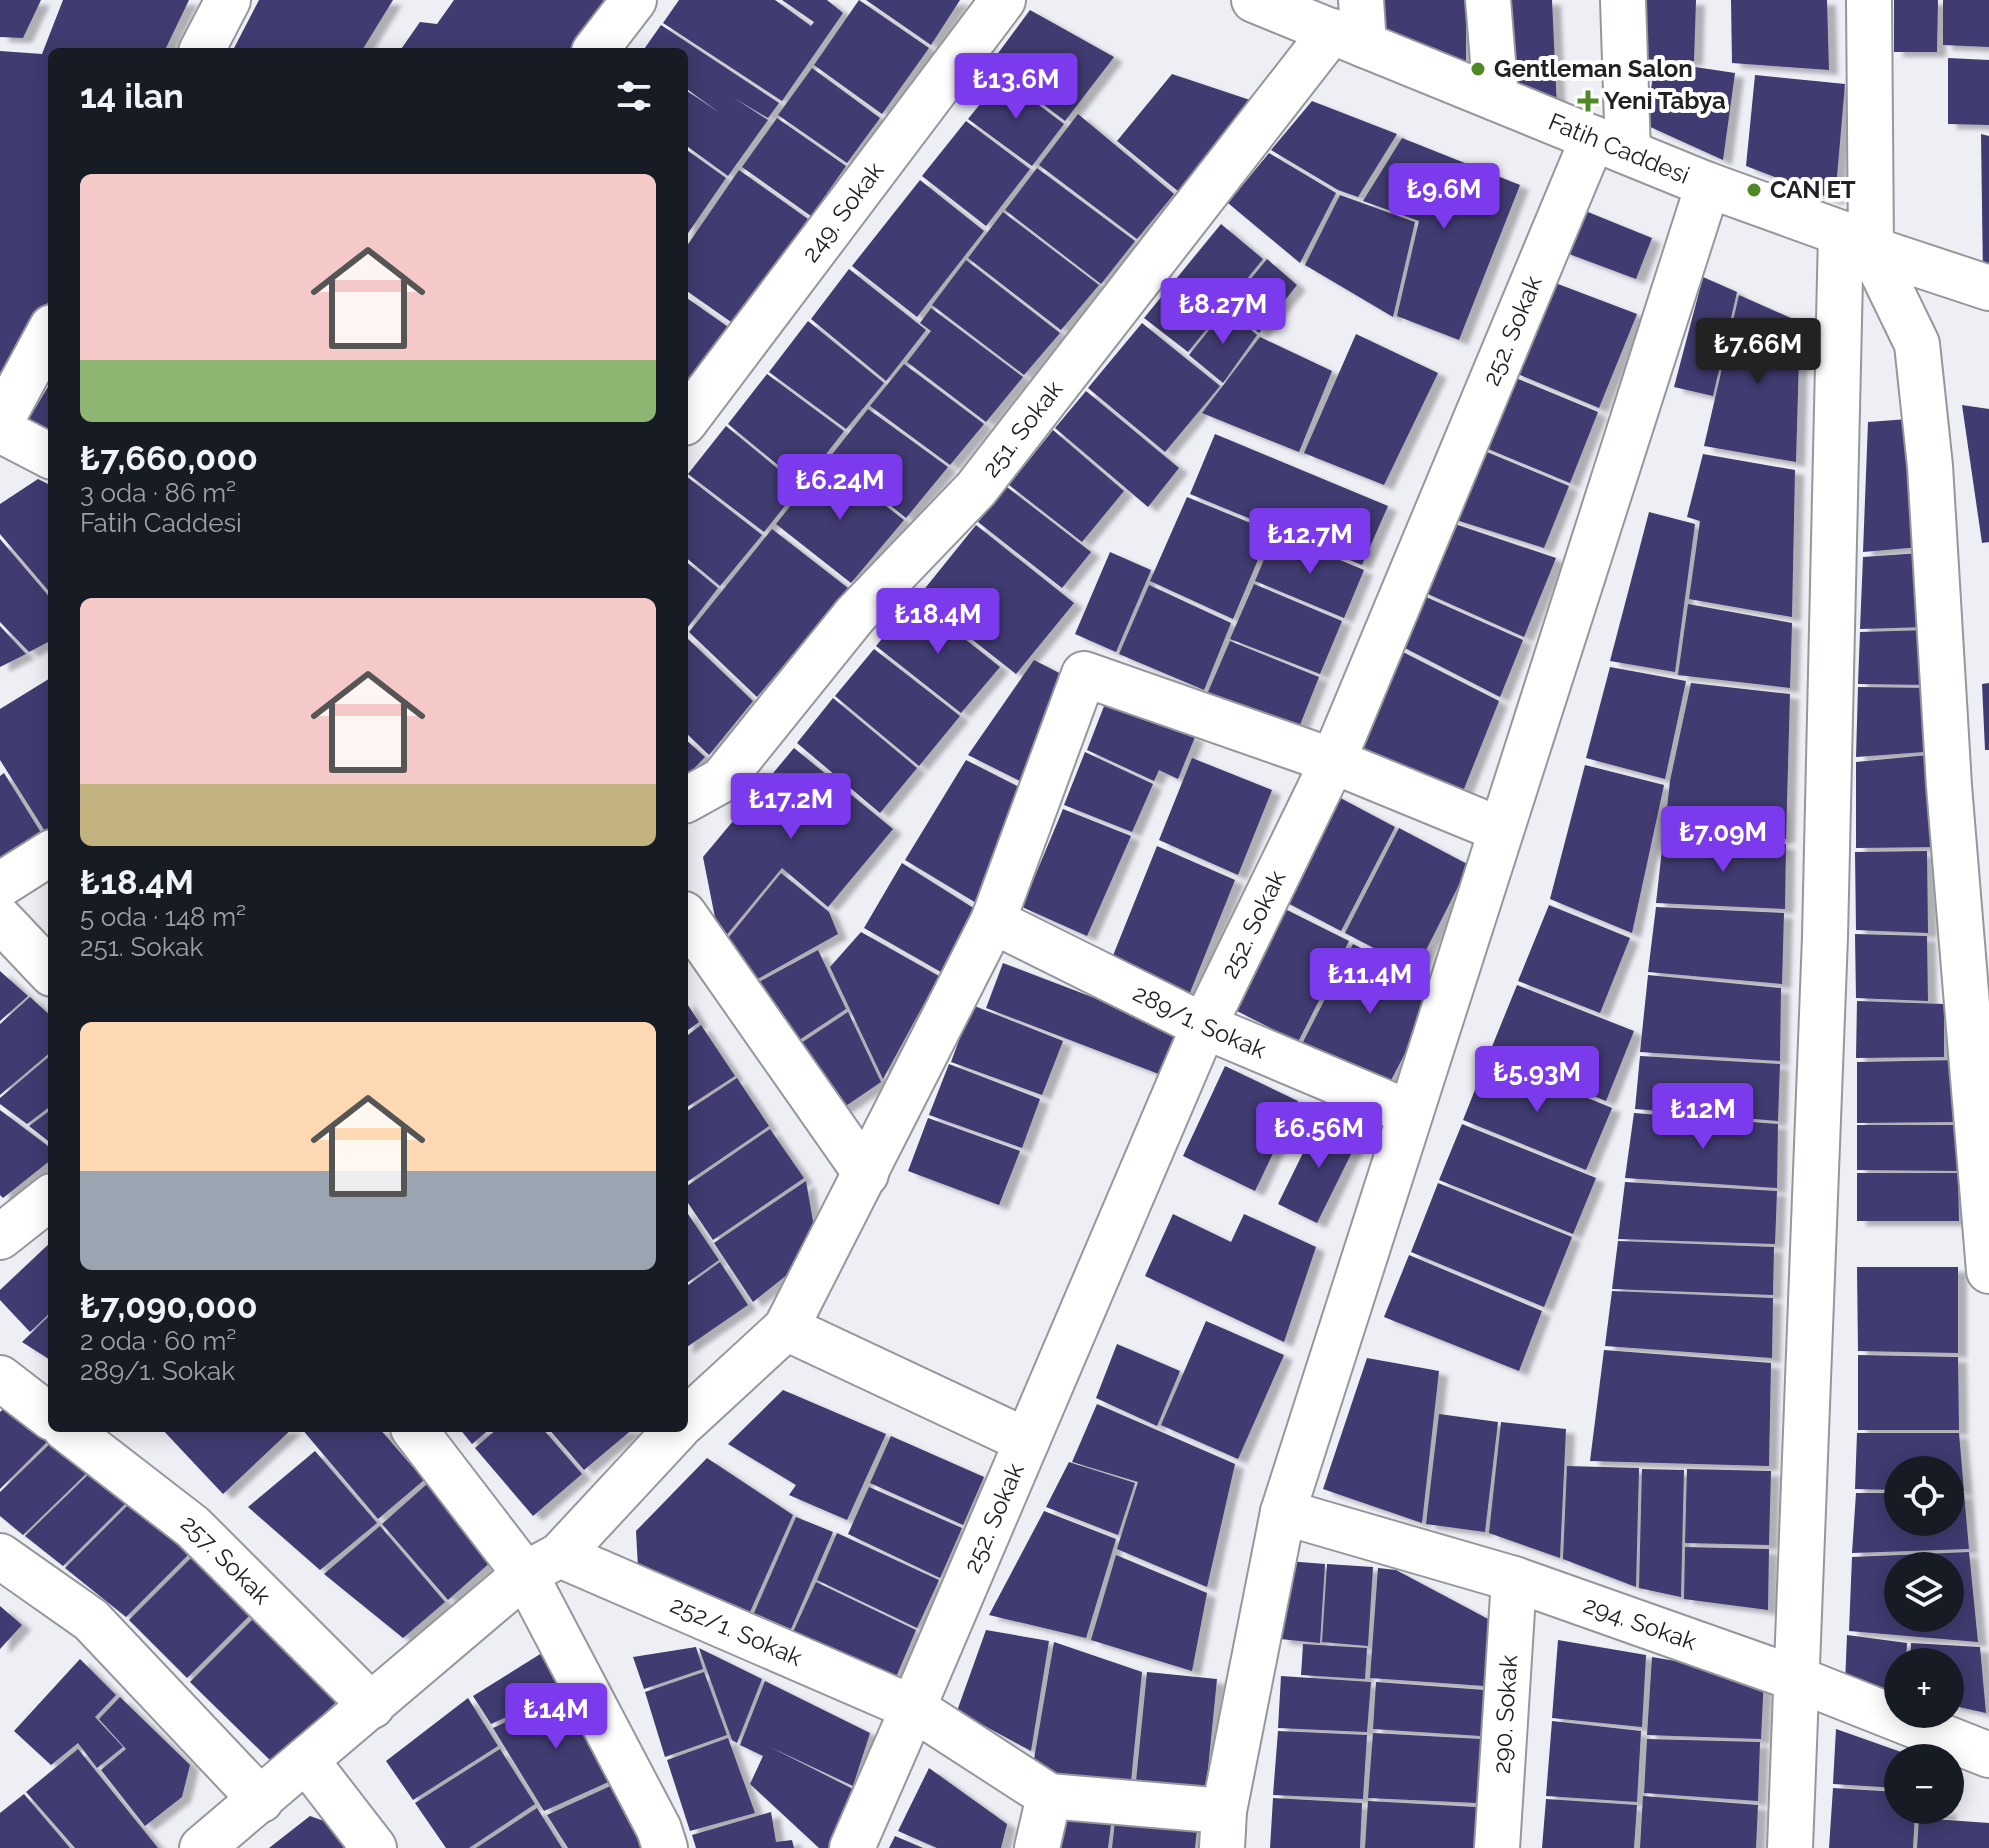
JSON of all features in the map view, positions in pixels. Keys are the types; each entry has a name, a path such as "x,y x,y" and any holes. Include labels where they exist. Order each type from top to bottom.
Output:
{"street":[{"path":"203,48 228,0"},
{"path":"597,48 634,0"},
{"name":"249. Sokak","path":"688,418 1003,0"},
{"name":"Fatih Caddesi","path":"1254,0 1352,25 1496,98 1708,185 1989,288"},
{"path":"1488,0 1496,98"},
{"path":"1611,145 1623,0"},
{"path":"1790,1848 1825,937 1869,0"},
{"name":"251. Sokak","path":"688,799 722,780 855,615 976,489 1352,25"},
{"name":"252. Sokak","path":"852,1848 1204,1026 1333,761 1611,145"},
{"path":"913,1708 1049,1796 1223,1829 1283,1512 1708,185"},
{"path":"1856,241 1917,344 1930,466 1949,786 1989,1271"},
{"path":"0,423 48,334"},
{"path":"0,430 48,455"},
{"path":"688,1416 786,1328 993,921 1084,674 1333,761 1501,830"},
{"path":"0,885 48,855"},
{"path":"0,919 48,970"},
{"path":"688,920 866,1174"},
{"name":"289/1. Sokak","path":"993,921 1204,1026 1410,1113"},
{"path":"0,1237 48,1199"},
{"path":"786,1328 1027,1441"},
{"path":"0,1378 48,1415"},
{"name":"257. Sokak","path":"70,1432 193,1527 372,1706"},
{"path":"417,1432 542,1565 665,1848"},
{"path":"202,1848 542,1565 672,1432"},
{"name":"294. Sokak","path":"1283,1512 1514,1579 1797,1679 1989,1755"},
{"path":"0,1556 91,1620 261,1800"},
{"name":"252/1. Sokak","path":"542,1565 913,1708"},
{"name":"290. Sokak","path":"1497,1848 1514,1579"},
{"path":"306,1760 374,1848"},
{"path":"1037,1848 1049,1796"}],"building":[{"path":"0,0 41,0 23,38 0,37"},
{"path":"63,0 189,0 166,48 48,48 48,302 0,377 0,51 42,54"},
{"path":"259,0 393,0 363,48 234,48"},
{"path":"454,0 604,0 571,48 402,48 420,22 437,24"},
{"path":"679,0 775,0 811,26 814,22 782,0 827,0 843,13 782,101 663,23"},
{"path":"859,0 929,48 882,114 814,65"},
{"path":"866,0 960,0 931,45"},
{"path":"1369,0 1466,0 1466,62 1369,22"},
{"path":"1496,0 1552,0 1557,108 1501,95"},
{"path":"1644,0 1696,0 1694,61 1641,59"},
{"path":"1731,0 1827,0 1829,70 1732,63"},
{"path":"1894,0 1938,0 1937,52 1894,52"},
{"path":"1943,0 1989,0 1989,47 1943,45"},
{"path":"1030,10 1114,57 1065,121 990,64"},
{"path":"661,25 779,103 768,118 734,98 768,120 728,176 688,147 688,92 720,113 688,90 688,48 645,48"},
{"path":"1948,58 1989,60 1989,125 1948,124"},
{"path":"1655,61 1735,73 1723,160 1646,125"},
{"path":"812,68 880,118 847,163 778,115"},
{"path":"1172,74 1253,101 1179,192 1117,141"},
{"path":"1755,75 1845,84 1835,200 1746,166"},
{"path":"1002,77 1064,124 1032,166 968,119"},
{"path":"1312,101 1397,134 1358,197 1338,190 1271,150"},
{"path":"1078,114 1174,194 1137,239 1039,165"},
{"path":"777,118 846,166 811,216 742,167"},
{"path":"966,121 1030,169 986,226 922,176"},
{"path":"1981,134 1989,136 1989,278 1983,278"},
{"path":"1402,138 1520,185 1459,340 1397,316 1419,221 1363,201"},
{"path":"688,151 726,178 688,233"},
{"path":"1269,153 1336,193 1300,263 1228,203"},
{"path":"1037,168 1135,241 1101,284 1005,210"},
{"path":"739,170 808,219 734,324 688,292 688,244"},
{"path":"920,180 984,231 917,317 852,266"},
{"path":"1340,195 1415,222 1393,317 1305,265"},
{"path":"1578,208 1652,238 1636,279 1561,251"},
{"path":"1003,212 1099,285 1061,330 968,258"},
{"path":"1221,224 1263,259 1188,352 1144,318"},
{"path":"1267,259 1297,285 1259,333 1228,307"},
{"path":"966,260 1060,333 1024,375 932,305"},
{"path":"849,269 926,330 886,381 811,319"},
{"path":"1703,277 1737,292 1713,396 1674,387"},
{"path":"1550,281 1637,314 1599,408 1513,372"},
{"path":"1739,295 1800,322 1796,462 1704,446"},
{"path":"688,299 731,329 688,391"},
{"path":"931,308 1023,377 986,422 907,362 931,331 920,323"},
{"path":"1226,309 1257,335 1223,383 1189,355"},
{"path":"808,321 884,383 846,429 769,372"},
{"path":"1142,323 1220,386 1165,452 1088,388"},
{"path":"1356,334 1438,373 1384,485 1304,453"},
{"path":"1260,337 1332,371 1299,452 1202,413"},
{"path":"904,364 984,424 950,465 870,406"},
{"path":"1504,373 1598,412 1570,483 1476,444"},
{"path":"767,374 844,431 802,485 728,424"},
{"path":"48,387 48,440 24,427"},
{"path":"1086,391 1179,468 1148,507 1055,428"},
{"path":"1962,405 1989,409 1989,542 1982,543"},
{"path":"868,409 948,467 906,518 830,457"},
{"path":"1908,419 1920,547 1863,552 1868,422"},
{"path":"726,426 800,487 764,532 688,474"},
{"path":"1053,430 1124,491 1082,542 1009,485"},
{"path":"1215,434 1388,506 1362,565 1190,494"},
{"path":"1475,447 1569,486 1544,548 1447,517"},
{"path":"1703,454 1795,470 1792,617 1689,599 1700,521 1687,517"},
{"path":"827,460 904,520 851,583 776,524"},
{"path":"688,478 762,535 720,586 688,559"},
{"path":"38,479 48,484 48,590 0,534 0,504"},
{"path":"1007,487 1091,552 1062,588 978,522"},
{"path":"1187,497 1270,531 1233,619 1150,581"},
{"path":"1649,512 1695,524 1675,672 1610,661"},
{"path":"1446,521 1556,558 1524,637 1419,590"},
{"path":"976,525 1074,603 1016,674 918,597"},
{"path":"772,529 848,588 757,697 689,632"},
{"path":"1275,533 1364,570 1344,618 1255,581"},
{"path":"0,539 48,595 48,642 29,652 0,622"},
{"path":"1110,552 1151,570 1116,652 1075,634"},
{"path":"1920,553 1927,627 1860,629 1863,557"},
{"path":"688,563 718,588 688,627"},
{"path":"1254,584 1342,621 1320,674 1230,639"},
{"path":"1149,585 1231,623 1204,690 1119,654"},
{"path":"1417,593 1523,640 1500,697 1397,644"},
{"path":"915,599 1000,667 961,713 876,646"},
{"path":"1688,604 1792,623 1790,688 1678,675"},
{"path":"0,626 26,654 0,667"},
{"path":"1927,630 1932,685 1858,684 1860,632"},
{"path":"688,639 753,701 709,755 688,735"},
{"path":"1230,641 1319,677 1298,730 1208,692"},
{"path":"1395,648 1499,701 1456,809 1343,755"},
{"path":"874,649 960,716 919,766 835,696"},
{"path":"1034,660 1067,677 1024,783 968,755"},
{"path":"1610,667 1686,681 1665,779 1586,758"},
{"path":"48,679 48,836 0,760 0,709"},
{"path":"1691,683 1790,694 1786,839 1664,834 1670,781"},
{"path":"1989,683 1989,750 1985,750 1982,684"},
{"path":"1858,687 1932,688 1938,751 1856,757"},
{"path":"833,698 917,768 880,813 797,743"},
{"path":"1106,701 1195,737 1178,779 1159,770 1154,781 1087,750"},
{"path":"688,742 705,757 688,775"},
{"path":"794,748 893,829 828,907 782,868 720,943 703,857"},
{"path":"1085,752 1153,784 1132,832 1064,805"},
{"path":"1938,754 1942,847 1856,848 1856,762"},
{"path":"1192,758 1272,790 1238,875 1159,840"},
{"path":"966,760 1033,794 978,904 905,860"},
{"path":"1585,765 1664,785 1632,933 1550,899"},
{"path":"4,773 45,839 0,867 0,776"},
{"path":"1331,793 1395,827 1341,931 1278,898"},
{"path":"1063,809 1131,836 1087,936 1022,907"},
{"path":"1399,828 1469,865 1416,970 1345,933"},
{"path":"1663,840 1786,844 1785,909 1656,903"},
{"path":"1157,846 1235,880 1189,995 1110,963"},
{"path":"1927,851 1928,933 1856,930 1855,852"},
{"path":"902,863 975,909 941,972 864,928"},
{"path":"781,873 829,912 838,934 745,986 720,948"},
{"path":"1275,904 1349,941 1298,1042 1237,1011"},
{"path":"1549,905 1630,938 1600,1013 1518,981"},
{"path":"1656,907 1784,913 1782,984 1648,972"},
{"path":"861,932 939,976 883,1079 830,967"},
{"path":"1855,934 1927,936 1928,1001 1856,998"},
{"path":"1353,944 1439,988 1387,1088 1302,1044"},
{"path":"818,950 846,1009 787,1048 746,989"},
{"path":"1003,963 1181,1031 1164,1076 986,1008"},
{"path":"0,971 28,996 0,1021"},
{"path":"1648,975 1781,988 1780,1061 1640,1052"},
{"path":"1517,985 1634,1031 1606,1101 1489,1054"},
{"path":"30,997 48,1013 48,1054 0,1095 0,1024"},
{"path":"1857,1001 1944,1004 1944,1057 1856,1058"},
{"path":"688,1005 699,1022 688,1030"},
{"path":"972,1005 1063,1041 1042,1095 951,1062"},
{"path":"848,1012 881,1082 834,1114 789,1051"},
{"path":"701,1025 735,1076 688,1106 688,1035"},
{"path":"1640,1056 1780,1064 1778,1121 1635,1109"},
{"path":"48,1057 48,1108 27,1124 0,1104 0,1098"},
{"path":"1488,1057 1612,1108 1586,1170 1463,1120"},
{"path":"1958,1060 1958,1122 1857,1123 1857,1062"},
{"path":"949,1064 1040,1099 1022,1148 929,1115"},
{"path":"1225,1066 1298,1101 1255,1191 1183,1156"},
{"path":"737,1078 769,1126 688,1181 688,1110"},
{"path":"0,1110 48,1146 48,1162 3,1198 0,1195"},
{"path":"48,1112 48,1141 29,1126"},
{"path":"1634,1113 1778,1124 1777,1188 1625,1178"},
{"path":"1321,1116 1360,1136 1317,1223 1278,1204"},
{"path":"928,1118 1020,1151 999,1205 908,1171"},
{"path":"1462,1124 1596,1178 1573,1234 1439,1180"},
{"path":"1857,1125 1958,1125 1958,1171 1857,1170"},
{"path":"770,1129 804,1178 713,1240 688,1203 688,1185"},
{"path":"1857,1173 1958,1173 1959,1221 1857,1221"},
{"path":"806,1181 818,1250 753,1302 714,1243"},
{"path":"1625,1182 1777,1191 1775,1244 1618,1239"},
{"path":"1438,1183 1572,1237 1544,1307 1411,1252"},
{"path":"688,1214 719,1260 688,1282"},
{"path":"1173,1214 1231,1242 1244,1214 1316,1247 1284,1342 1145,1276"},
{"path":"1618,1241 1774,1247 1773,1295 1612,1289"},
{"path":"48,1245 48,1315 30,1332 0,1300 0,1290"},
{"path":"1409,1255 1542,1311 1519,1371 1384,1317"},
{"path":"720,1262 748,1305 688,1346 688,1285"},
{"path":"1857,1267 1958,1267 1958,1353 1858,1351"},
{"path":"1612,1291 1773,1298 1772,1358 1605,1346"},
{"path":"48,1317 48,1358 22,1342"},
{"path":"1206,1321 1284,1355 1238,1459 1161,1425"},
{"path":"1117,1344 1180,1371 1157,1426 1096,1398"},
{"path":"1604,1350 1771,1363 1769,1466 1590,1461"},
{"path":"1858,1355 1958,1357 1959,1430 1858,1430"},
{"path":"1367,1358 1439,1371 1422,1523 1323,1489"},
{"path":"783,1390 886,1434 847,1520 789,1495 796,1485 728,1444"},
{"path":"11,1401 54,1435 0,1489 0,1412"},
{"path":"1097,1404 1235,1464 1207,1587 1117,1549 1138,1482 1072,1462"},
{"path":"1439,1414 1498,1422 1485,1532 1426,1524"},
{"path":"1501,1422 1566,1429 1560,1558 1489,1533"},
{"path":"165,1432 289,1432 223,1494"},
{"path":"304,1432 382,1432 424,1480 378,1519"},
{"path":"462,1432 486,1432 472,1444"},
{"path":"493,1432 545,1432 582,1474 533,1516 475,1448"},
{"path":"551,1432 629,1432 584,1470"},
{"path":"1857,1433 1959,1433 1961,1456 1884,1456 1884,1490 1855,1489"},
{"path":"891,1436 984,1477 963,1525 870,1483"},
{"path":"57,1437 93,1467 23,1535 0,1516 0,1492"},
{"path":"315,1451 377,1523 320,1570 248,1507"},
{"path":"707,1458 793,1515 750,1612 638,1568 636,1531"},
{"path":"1069,1462 1135,1483 1118,1535 1046,1507"},
{"path":"1567,1466 1639,1468 1636,1587 1563,1559"},
{"path":"95,1468 131,1498 63,1566 25,1536"},
{"path":"1642,1469 1684,1470 1681,1597 1639,1588"},
{"path":"1687,1469 1771,1471 1769,1545 1685,1543"},
{"path":"427,1484 493,1560 448,1600 382,1524"},
{"path":"869,1487 962,1528 940,1578 848,1534"},
{"path":"1856,1493 1884,1493 1884,1536 1964,1536 1964,1493 1969,1549 1852,1553"},
{"path":"133,1500 194,1549 126,1617 65,1568"},
{"path":"1044,1511 1116,1539 1086,1638 989,1615"},
{"path":"796,1517 833,1532 791,1629 754,1613"},
{"path":"380,1526 445,1602 403,1638 324,1574"},
{"path":"837,1533 939,1580 917,1628 817,1580"},
{"path":"1685,1547 1769,1549 1768,1610 1684,1599"},
{"path":"198,1551 256,1609 187,1678 129,1620"},
{"path":"1964,1552 1969,1552 1978,1642 1849,1631 1852,1557 1884,1556 1884,1632 1964,1632"},
{"path":"1116,1555 1207,1593 1192,1671 1091,1640"},
{"path":"1287,1561 1325,1564 1320,1643 1280,1639"},
{"path":"1327,1564 1373,1567 1368,1646 1322,1642"},
{"path":"1378,1568 1396,1570 1490,1620 1485,1686 1370,1678"},
{"path":"816,1582 916,1630 896,1677 793,1632"},
{"path":"0,1606 22,1625 0,1649"},
{"path":"259,1613 343,1695 274,1764 190,1682"},
{"path":"986,1630 1049,1641 1031,1751 957,1711"},
{"path":"1847,1635 1907,1643 1907,1648 1884,1648 1884,1691 1845,1684"},
{"path":"1558,1640 1646,1655 1642,1727 1552,1718"},
{"path":"1054,1642 1142,1672 1131,1781 1032,1771"},
{"path":"1911,1643 1980,1647 1986,1713 1964,1708 1964,1648 1911,1648"},
{"path":"1303,1644 1367,1648 1365,1679 1301,1675"},
{"path":"553,1646 573,1687 491,1724 473,1696"},
{"path":"696,1647 703,1669 644,1689 633,1657"},
{"path":"699,1648 762,1679 737,1743 732,1740"},
{"path":"1652,1657 1764,1676 1761,1739 1647,1735"},
{"path":"80,1659 116,1695 95,1717 123,1747 97,1768 78,1743 51,1765 14,1731"},
{"path":"704,1672 727,1735 665,1757 645,1692"},
{"path":"1147,1672 1217,1679 1206,1789 1136,1781"},
{"path":"1281,1676 1371,1682 1367,1732 1278,1728"},
{"path":"765,1681 870,1733 853,1786 768,1746 853,1789 834,1848 819,1848 750,1784 763,1756 740,1745"},
{"path":"1376,1682 1485,1690 1481,1736 1373,1729"},
{"path":"575,1690 615,1779 544,1811 493,1728"},
{"path":"120,1697 190,1765 182,1797 145,1826 101,1770 126,1749 99,1719"},
{"path":"468,1698 498,1746 413,1800 386,1761"},
{"path":"1552,1721 1641,1731 1637,1802 1546,1796"},
{"path":"1836,1729 1884,1746 1884,1787 1833,1784"},
{"path":"1278,1731 1367,1735 1363,1799 1273,1795"},
{"path":"1373,1733 1481,1739 1477,1803 1368,1798"},
{"path":"728,1738 755,1813 690,1831 667,1760"},
{"path":"1647,1739 1760,1742 1758,1801 1644,1793"},
{"path":"78,1749 158,1848 75,1848 26,1792"},
{"path":"500,1749 535,1804 469,1848 446,1848 415,1803"},
{"path":"929,1768 1007,1824 1001,1848 937,1848 898,1831"},
{"path":"617,1783 644,1848 568,1848 547,1815"},
{"path":"1833,1788 1884,1791 1884,1824 1914,1824 1913,1848 1829,1848"},
{"path":"24,1794 70,1848 0,1848 0,1813"},
{"path":"1643,1796 1758,1805 1756,1848 1640,1848"},
{"path":"1273,1798 1362,1803 1360,1848 1270,1848"},
{"path":"1546,1799 1637,1805 1634,1848 1542,1848"},
{"path":"1368,1801 1477,1807 1474,1848 1365,1848"},
{"path":"1062,1804 1113,1809 1108,1848 1054,1848"},
{"path":"537,1808 562,1848 476,1848"},
{"path":"771,1812 776,1842 792,1840 794,1848 696,1848 692,1835"},
{"path":"1116,1812 1198,1820 1195,1848 1112,1848"},
{"path":"310,1816 335,1825 353,1848 269,1848"},
{"path":"1989,1823 1989,1848 1917,1848 1919,1824"},
{"path":"895,1836 923,1848 889,1848"}],"place":[{"name":"Gentleman Salon","path":"1478,69"},
{"name":"Yeni Tabya","path":"1588,101"},
{"name":"CAN ET","path":"1754,190"}]}
